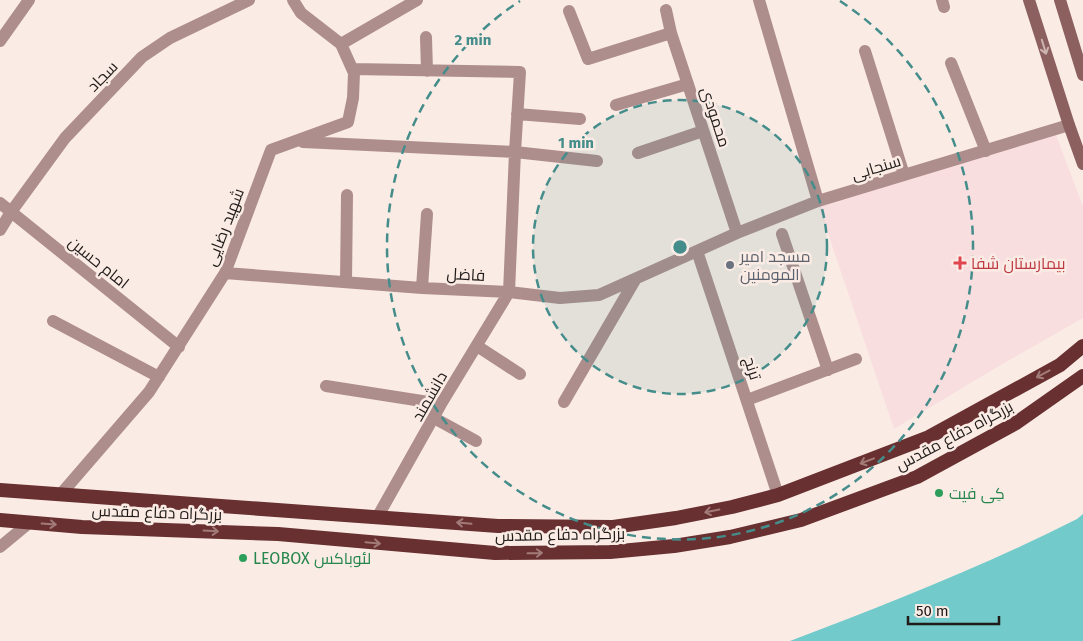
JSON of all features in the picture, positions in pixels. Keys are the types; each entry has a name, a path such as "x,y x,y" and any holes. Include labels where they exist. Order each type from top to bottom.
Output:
{"highway":[{"name":"بزرگراه دفاع مقدس","path":"0,490 521,527 613,526 676,518 778,495 930,437 1060,365 1083,346"},
{"name":"بزرگراه دفاع مقدس","path":"0,520 82,527 278,534 495,553 610,552 674,546 730,537 801,520 917,477 1016,424 1083,376"}],"main road":[{"path":"1029,0 1083,164"},
{"path":"1060,0 1083,75"}],"street":[{"path":"0,41 29,0"},
{"name":"سجاد","path":"0,230 65,138 142,58 170,38 250,0"},
{"name":"شهید رضایی","path":"61,494 149,392 225,273 270,150 348,122 353,98 353,69 341,44 301,13 293,0"},
{"path":"341,44 417,0"},
{"path":"759,0 818,201"},
{"name":"محمودی","path":"666,10 671,33 736,233"},
{"path":"568,11 588,59 671,33"},
{"path":"426,37 427,71"},
{"path":"865,51 904,175"},
{"path":"951,63 986,151"},
{"path":"353,69 520,72 509,292"},
{"path":"616,106 688,84"},
{"path":"517,114 580,119"},
{"name":"سنجابی","path":"697,251 736,233 818,201 1069,125"},
{"path":"638,153 704,131"},
{"path":"295,141 515,152 597,161"},
{"path":"346,282 347,196"},
{"name":"امام حسین","path":"0,203 179,346"},
{"path":"422,288 427,214"},
{"path":"782,234 828,370"},
{"name":"فاضل","path":"225,273 422,288 509,292 560,298 599,295 697,251"},
{"name":"ترنج","path":"697,251 778,495"},
{"path":"564,402 636,280"},
{"name":"دانشمند","path":"378,516 441,404 509,292"},
{"path":"53,321 159,377"},
{"path":"477,346 520,374"},
{"path":"747,400 856,359"},
{"path":"326,386 441,404"},
{"path":"434,418 476,441"},
{"path":"0,547 29,523"}],"shaded area":[{"name":"بیمارستان شفا","path":"1054,130 1083,206 1083,318 894,429 819,207"}],"water":[{"path":"1083,514 1083,641 790,641 899,599 971,568 1042,536 1077,519"}],"place":[{"name":"بیمارستان شفا","path":"960,263"},
{"name":"مسجد امیر المومنین","path":"730,265"},
{"name":"کِی فیت","path":"939,493"},
{"name":"LEOBOX لئوباکس","path":"243,558"}]}
